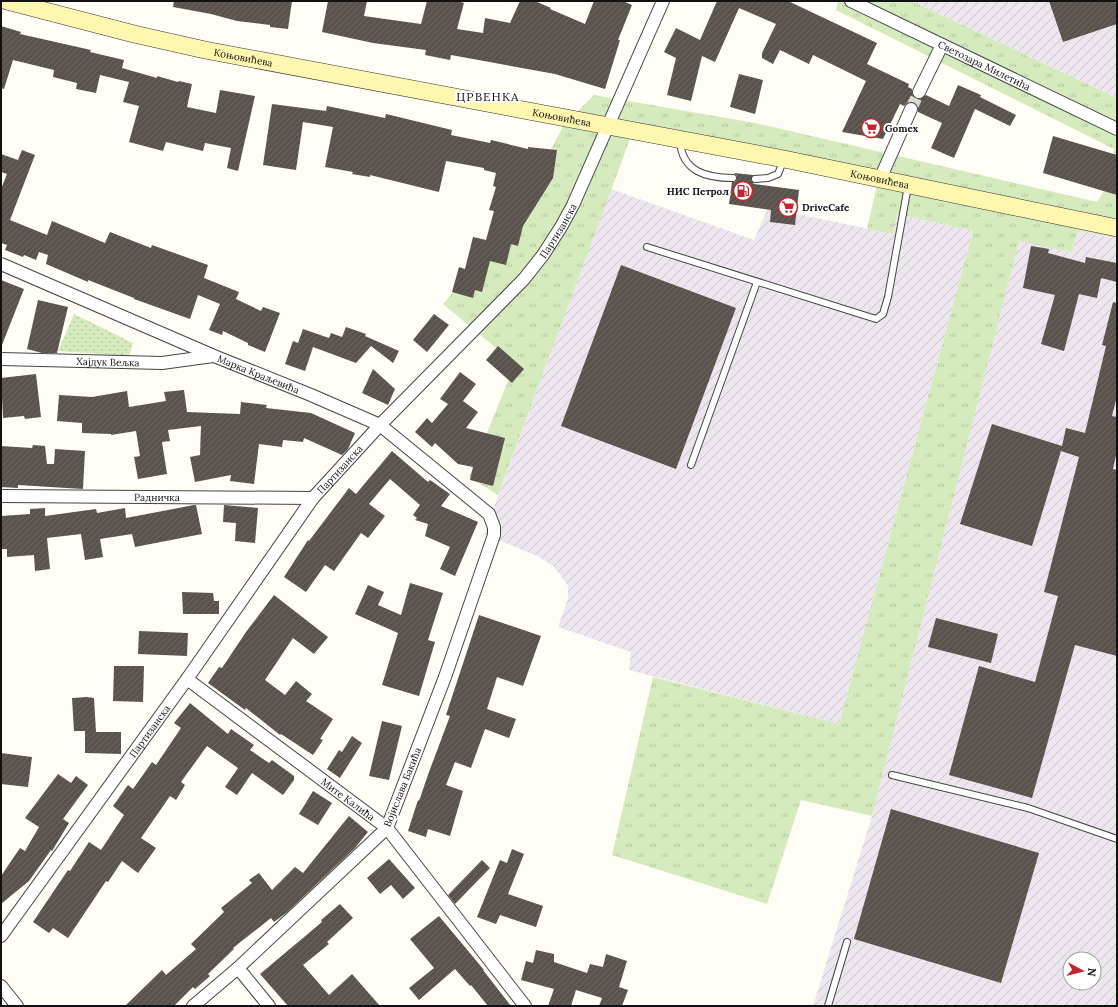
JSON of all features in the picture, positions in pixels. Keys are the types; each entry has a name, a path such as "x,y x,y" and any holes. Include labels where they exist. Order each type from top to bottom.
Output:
{"main road":[{"name":"Коњовићева","path":"7,1 134,34 198,48 784,159 1117,228"}],"street":[{"name":"Партизанска","path":"1,936 187,679 313,498 380,425 524,279 543,255 573,205 663,1"},
{"name":"Светозара Милетића","path":"851,1 1117,129"},
{"path":"919,92 942,45"},
{"path":"880,179 911,109"},
{"name":"Марка Краљевића","path":"1,264 214,356 311,395 380,425 488,514 492,521"},
{"name":"Хајдук Вељка","path":"1,359 162,363 214,356"},
{"name":"Радничка","path":"1,496 313,498"},
{"name":"Војислава Бакића","path":"193,1006 238,968 386,828 445,677 494,535 492,521"},
{"name":"Мите Калића","path":"187,679 386,828 525,1006"},
{"path":"238,968 268,1006"},
{"path":"1,986 17,1006"}],"lane":[{"path":"680,140 684,159 691,168 708,176 733,178"},
{"path":"755,179 768,178 778,174 784,159"},
{"path":"647,248 876,319 883,314 888,298 908,185"},
{"path":"691,465 757,282"},
{"path":"892,775 1028,808 1117,838"},
{"path":"828,1006 847,942"}],"shaded area":[{"path":"912,1 1117,1 1117,98"},
{"path":"611,189 754,240 768,208 893,234 896,214 973,231 839,724 629,670 631,652 558,627 568,599 568,586 552,565 537,556 484,534"},
{"path":"1078,230 1117,238 1117,1006 813,1006 872,816 1019,240 1072,252"}],"green space":[{"path":"838,1 912,1 1117,98 1117,238 1078,230 1072,252 1019,241 872,816 801,800 767,904 612,855 653,677 839,724 973,231 897,214 893,234 867,229 877,185 630,139 498,495 469,477 515,364 443,304 509,227 564,125 594,95 755,123 1097,202 1104,191 1114,149 836,10"},
{"path":"74,314 133,343 129,356 58,351"}],"building":[{"path":"174,1 292,1 288,29 237,21 211,14 173,7"},
{"path":"328,1 367,1 364,16 421,24 427,1 457,1 464,3 457,29 483,33 485,18 510,23 520,1 535,1 585,24 594,1 623,1 632,5 618,40 620,40 605,89 555,74 451,55 450,60 425,55 426,50 373,43 322,32"},
{"path":"717,1 788,1 877,43 867,64 909,84 908,87 912,89 915,99 920,99 926,95 949,106 958,85 981,95 980,97 1016,115 1010,126 975,109 954,158 931,148 942,123 918,112 917,105 914,102 907,103 904,106 900,104 883,139 842,132 866,81 813,55 809,64 780,50 773,64 762,58 762,53 776,24 739,8 715,62 702,56 691,101 667,95 676,58 664,52 676,28 700,40"},
{"path":"1049,1 1115,1 1117,6 1117,24 1063,42"},
{"path":"1,26 21,32 20,34 91,50 90,52 124,60 122,68 157,78 157,76 192,84 187,107 216,113 220,90 255,96 238,171 227,168 231,148 205,143 203,151 166,142 163,151 129,142 139,106 123,102 129,82 100,75 96,93 76,89 77,83 53,77 54,70 13,60 4,89 1,88"},
{"path":"739,74 763,80 755,114 730,107"},
{"path":"272,104 326,111 327,106 385,118 386,114 452,130 451,135 490,143 491,140 528,149 528,147 557,150 553,178 523,226 518,246 511,244 506,265 490,261 482,292 475,290 473,298 452,292 459,267 465,269 473,237 486,240 494,211 489,210 496,187 493,186 496,173 484,170 484,168 446,161 439,192 370,175 370,177 352,174 353,172 325,167 333,127 303,122 296,170 263,165"},
{"path":"1053,136 1117,155 1117,195 1043,173"},
{"path":"22,150 35,155 10,220 47,235 52,221 105,243 110,232 151,248 152,245 208,265 204,278 239,292 236,299 261,311 263,307 280,313 265,352 248,345 248,343 223,331 222,335 209,330 220,304 198,295 190,319 134,299 88,280 88,282 46,264 48,255 39,252 36,260 5,250 7,245 1,243 1,189 7,174 1,172 1,154 18,160"},
{"path":"734,173 753,175 751,180 754,184 799,190 795,225 770,222 771,210 729,204 732,182 735,182 737,179 737,176"},
{"path":"1031,246 1049,249 1048,253 1085,263 1086,257 1117,263 1117,282 1101,278 1097,298 1079,294 1064,351 1041,344 1055,295 1023,288"},
{"path":"621,265 736,308 676,469 561,426"},
{"path":"1,280 24,289 2,345 1,345"},
{"path":"38,300 68,307 57,353 42,353 27,349"},
{"path":"1113,302 1117,303 1117,396 1112,416 1117,417 1117,451 1113,469 1117,470 1117,656 1075,645 1032,798 949,775 979,666 1035,682 1058,596 1044,592 1079,457 1061,451 1032,546 960,524 992,424 1062,446 1066,428 1085,433 1106,346 1102,345"},
{"path":"434,314 449,325 427,352 413,340"},
{"path":"346,327 366,334 365,336 399,351 393,363 371,346 356,363 313,347 305,371 285,364 293,341 298,343 303,329 329,338 331,333 342,337"},
{"path":"498,346 524,369 512,383 486,360"},
{"path":"373,369 395,389 388,405 362,393"},
{"path":"460,372 476,384 463,401 478,412 466,428 505,438 493,486 470,480 473,467 458,464 435,443 432,447 415,432 427,418 432,423 448,404 440,399"},
{"path":"36,374 41,417 25,419 24,416 3,418 1,378"},
{"path":"184,390 187,412 240,414 241,402 267,405 266,408 311,413 355,433 348,449 342,455 304,438 303,442 283,440 282,447 259,444 254,484 230,481 231,475 195,482 190,457 200,455 201,426 168,430 170,441 162,442 167,474 138,479 134,457 140,456 136,431 111,435 82,433 82,423 57,421 59,395 92,397 127,391 129,407 166,401 164,392"},
{"path":"33,445 45,446 47,464 54,464 55,449 85,451 83,489 18,485 18,488 1,487 1,446 32,448"},
{"path":"392,451 428,482 430,480 450,494 441,506 478,522 455,576 440,569 450,547 425,536 428,524 415,520 417,518 413,515 420,505 390,479 369,504 385,516 368,538 361,533 334,571 325,565 306,592 284,577 308,540 309,541 349,488 356,494"},
{"path":"196,505 202,534 135,547 132,534 100,539 103,557 85,560 81,534 47,538 50,569 35,571 34,555 7,557 7,549 1,549 1,516 30,514 30,509 45,508 45,516 96,509 97,513 125,508 126,518"},
{"path":"224,505 258,508 255,543 235,541 236,523 223,522"},
{"path":"410,583 443,593 428,640 435,642 419,696 382,685 398,633 355,614 368,585 384,592 378,605 401,615"},
{"path":"182,592 213,593 214,601 219,601 219,614 183,614"},
{"path":"274,595 328,637 314,654 293,638 265,680 285,695 296,681 312,694 306,701 333,719 320,739 323,740 313,755 281,734 280,735 246,708 245,710 208,683 219,667 222,668 246,632"},
{"path":"479,615 541,636 523,686 497,677 487,709 516,719 509,738 485,729 471,768 455,762 446,785 463,791 450,836 428,829 426,837 408,831 418,800 419,801 450,716 446,715"},
{"path":"936,618 998,634 991,663 928,647"},
{"path":"139,631 188,633 187,656 138,654"},
{"path":"114,666 144,666 143,702 113,701"},
{"path":"72,698 94,698 96,732 121,732 121,754 85,753 85,731 74,731"},
{"path":"190,703 228,734 231,729 254,745 250,750 269,763 272,760 294,776 294,780 283,795 252,773 237,795 225,787 238,768 207,746 181,782 185,785 176,800 170,796 141,838 156,848 138,873 122,861 108,882 106,881 68,938 53,928 49,933 33,922 89,842 101,850 124,815 113,806 128,785 133,789 152,762 156,765 181,728 174,723"},
{"path":"382,721 402,726 389,780 369,776"},
{"path":"352,736 362,743 340,778 327,769 339,750 342,752"},
{"path":"1,753 32,757 28,787 1,784"},
{"path":"58,774 71,783 76,776 88,785 63,819 69,823 52,851 51,850 29,881 1,904 1,876 20,848 25,851 39,827 25,818"},
{"path":"313,791 332,803 318,825 299,814"},
{"path":"891,809 1039,853 1001,983 854,939"},
{"path":"349,816 368,832 355,848 286,913 274,922 271,918 233,948 234,949 208,974 210,976 195,989 193,987 174,1006 125,1006 162,970 166,975 196,949 191,944 224,912 221,908 252,883 249,880 259,873 272,890 295,867 303,873"},
{"path":"512,849 524,854 508,894 543,906 536,927 500,915 496,924 477,917 500,860 507,863"},
{"path":"389,859 415,888 403,899 391,885 380,894 367,878"},
{"path":"482,860 490,868 455,904 448,895"},
{"path":"340,904 353,918 327,942 329,944 303,965 329,995 352,974 380,1006 288,1006 260,974 322,922 321,920"},
{"path":"439,916 484,970 511,1006 488,1006 471,985 470,986 455,969 419,1000 409,988 434,968 410,939"},
{"path":"536,950 554,954 554,962 587,973 590,964 603,967 606,954 627,961 619,987 628,990 622,1006 599,1006 602,998 576,990 571,1006 548,1006 554,989 521,980 526,961 533,963"}],"tunnel":[{"path":"911,109 919,92"}],"place":[{"name":"Gomex","path":"871,128"},
{"name":"НИС Петрол","path":"743,191"},
{"name":"DriveCafe","path":"788,207"}],"district":[{"name":"ЦРВЕНКА","path":"488,97"}]}
